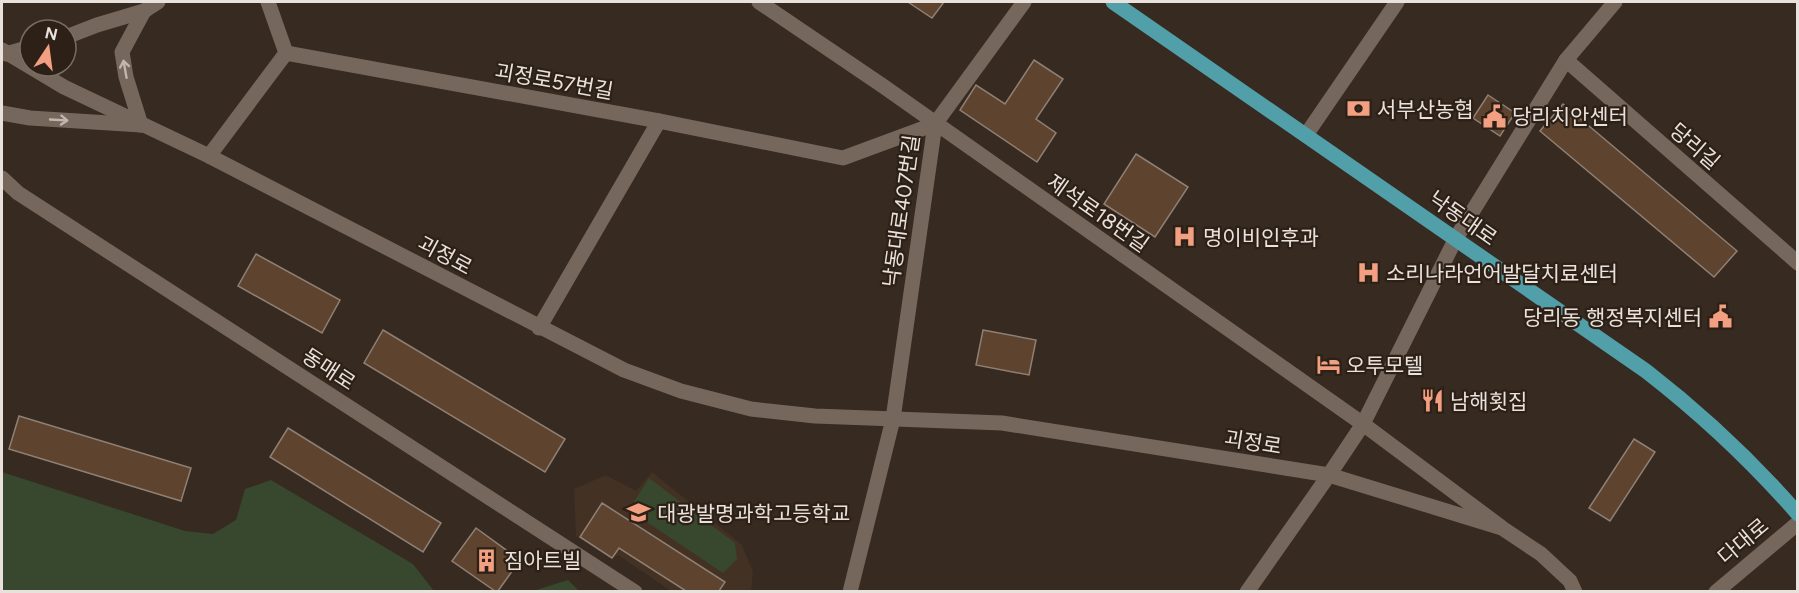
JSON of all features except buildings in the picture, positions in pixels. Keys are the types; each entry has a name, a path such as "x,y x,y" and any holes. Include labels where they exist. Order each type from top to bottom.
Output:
{"main road":[{"name":"낙동대로","path":"1113,2 1455,238 1678,396 1739,450 1797,514"}],"street":[{"path":"78,32 144,11 158,2"},
{"path":"209,156 286,53 268,2"},
{"name":"제석로18번길","path":"759,2 1363,424 1502,528"},
{"name":"낙동대로407번길","path":"893,418 935,124 1024,2"},
{"path":"1306,135 1397,2"},
{"path":"1247,591 1363,424 1455,238 1566,60 1615,2"},
{"path":"2,113 30,118 141,124 126,77 122,52 144,11"},
{"path":"3,54 18,50"},
{"name":"괴정로57번길","path":"286,53 659,121 843,158 935,124"},
{"name":"괴정로","path":"3,54 64,87 209,156 539,328 624,370 681,391 751,409 815,416 1002,423 1329,475 1502,528 1541,554 1570,581 1575,591"},
{"name":"당리길","path":"1566,60 1797,263"},
{"path":"539,328 659,121"},
{"name":"동매로","path":"2,178 18,192 635,591"},
{"path":"850,591 893,418"},
{"name":"다대로","path":"1716,591 1797,523"}],"shaded area":[{"name":"대광발명과학고등학교","path":"652,472 742,545 753,572 751,591 671,591 618,555 611,559 576,536 574,489 606,475 636,491"}],"green space":[{"path":"2,472 185,531 213,534 236,520 245,489 271,480 413,564 434,591 2,591"},
{"path":"649,478 735,543 737,559 723,573 629,510"},
{"path":"568,580 579,591 533,591"}],"place":[{"name":"서부산농협","path":"1359,109"},
{"name":"당리치안센터","path":"1494,116"},
{"name":"명이비인후과","path":"1185,237"},
{"name":"소리나라언어발달치료센터","path":"1368,273"},
{"name":"당리동 행정복지센터","path":"1720,317"},
{"name":"오투모텔","path":"1328,365"},
{"name":"남해횟집","path":"1432,401"},
{"name":"대광발명과학고등학교","path":"639,513"},
{"name":"짐아트빌","path":"486,560"}]}
